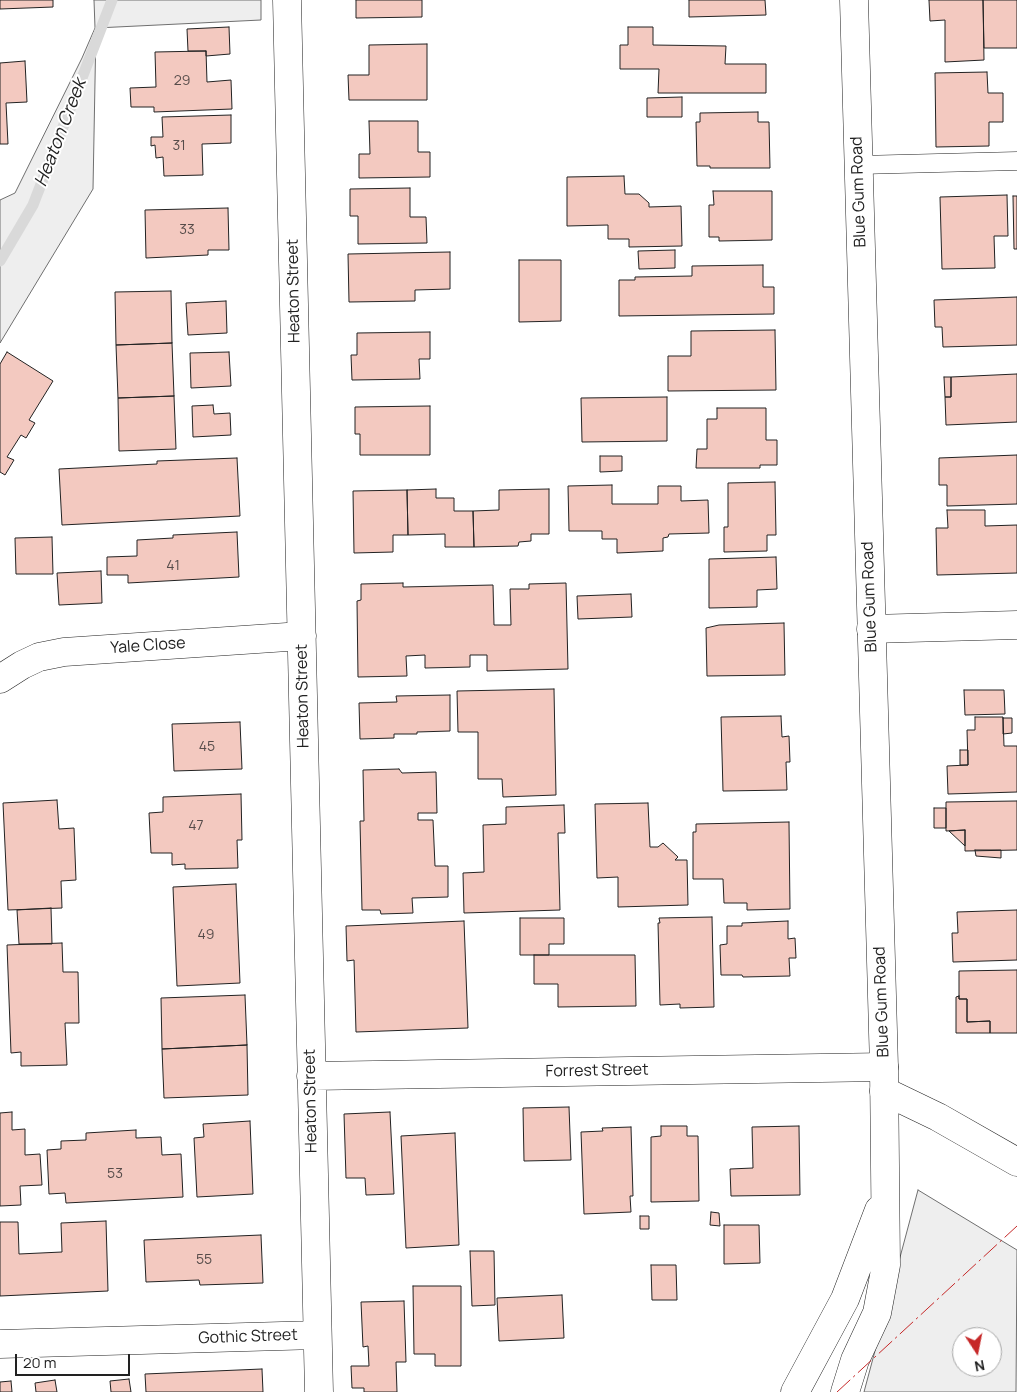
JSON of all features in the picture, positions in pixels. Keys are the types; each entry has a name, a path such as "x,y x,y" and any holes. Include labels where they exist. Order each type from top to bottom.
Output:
{"street":[{"name":"Heaton Street","path":"287,0 319,1392"},
{"name":"Blue Gum Road","path":"845,1392 855,1360 877,1313 886,1264 884,1079 854,0"},
{"path":"871,629 1017,625"},
{"name":"Yale Close","path":"0,679 39,657 64,652 302,636"},
{"name":"Forrest Street","path":"311,1076 884,1079"},
{"path":"884,1079 945,1121 1017,1162"},
{"name":"Blue Gum Road","path":"795,1392 845,1299 885,1194"},
{"name":"Gothic Street","path":"0,1344 317,1335"}],"lane":[{"path":"859,165 1017,161"}],"shaded area":[{"path":"94,0 261,0 261,20 96,28 93,189 0,343 0,200 15,193 82,58 95,28"},
{"path":"918,1190 1017,1250 1016,1392 864,1392"}],"building":[{"path":"0,0 53,0 53,7 0,9"},
{"path":"356,0 422,0 422,17 356,18"},
{"path":"689,0 765,0 766,15 689,17"},
{"path":"929,0 983,0 984,60 945,62 945,20 930,21"},
{"path":"983,0 1017,0 1017,48 984,48"},
{"path":"229,27 230,54 206,56 206,51 188,51 187,29"},
{"path":"628,27 653,27 653,45 726,46 725,64 766,64 766,93 658,93 659,69 620,69 620,45 628,45"},
{"path":"427,44 427,100 349,100 348,75 369,75 369,45"},
{"path":"206,51 207,82 231,80 232,109 154,112 154,107 131,107 130,88 156,87 155,52"},
{"path":"25,61 27,102 6,103 8,144 0,144 0,63"},
{"path":"987,72 988,93 1003,93 1003,122 989,122 989,146 936,147 935,73"},
{"path":"682,97 682,117 647,117 647,98"},
{"path":"758,112 758,122 769,122 770,168 710,168 710,166 697,166 696,122 700,122 700,113"},
{"path":"231,115 231,143 202,144 203,175 164,176 163,157 156,158 155,145 151,146 151,137 163,137 162,117"},
{"path":"369,121 418,121 418,152 430,152 430,177 359,178 359,154 370,154"},
{"path":"624,176 625,194 639,194 649,203 649,207 681,206 682,246 629,247 629,239 608,239 608,225 567,226 567,177"},
{"path":"410,188 410,217 426,217 427,243 358,244 358,216 350,216 350,189"},
{"path":"713,191 772,191 772,240 719,241 719,237 709,237 709,205 714,205"},
{"path":"1007,195 1008,236 994,236 995,268 942,269 940,197"},
{"path":"1013,196 1017,196 1017,249 1014,249"},
{"path":"228,208 229,250 208,250 208,255 146,258 145,210"},
{"path":"675,250 675,268 639,269 638,251"},
{"path":"450,252 450,289 415,290 415,301 349,302 348,254"},
{"path":"519,260 561,260 561,321 519,322"},
{"path":"763,265 763,287 774,287 774,314 619,316 619,280 635,280 635,277 692,276 692,266"},
{"path":"171,291 172,343 116,345 115,292"},
{"path":"1017,297 1017,345 943,347 942,327 935,327 934,300"},
{"path":"226,301 227,333 188,335 186,303"},
{"path":"775,330 776,390 668,391 668,356 691,356 691,331"},
{"path":"430,332 430,359 419,359 420,379 352,380 351,355 357,355 357,333"},
{"path":"172,343 174,396 118,398 116,345"},
{"path":"7,352 53,381 29,420 35,423 26,438 21,435 7,457 14,460 5,475 0,472 0,364"},
{"path":"229,352 231,386 191,388 190,353"},
{"path":"1017,374 1017,422 946,425 945,397 951,397 951,377"},
{"path":"944,377 951,377 951,397 945,397"},
{"path":"174,396 176,449 119,451 118,398"},
{"path":"667,397 667,441 582,442 581,398"},
{"path":"213,405 214,414 230,413 231,435 193,437 192,406"},
{"path":"430,406 430,455 360,455 360,434 355,434 355,407"},
{"path":"717,408 766,408 766,440 777,440 777,465 760,465 760,468 696,468 697,449 707,449 707,419 717,419"},
{"path":"1017,455 1017,504 947,506 947,485 939,485 939,458"},
{"path":"600,456 622,456 622,471 600,472"},
{"path":"237,458 240,516 62,525 59,469 157,464 157,461"},
{"path":"775,482 776,535 767,535 767,551 724,552 724,527 728,527 728,483"},
{"path":"612,485 612,504 658,504 658,486 681,486 681,501 708,500 709,533 669,534 668,537 663,538 663,551 617,553 617,539 602,539 602,531 569,531 568,486"},
{"path":"436,489 436,498 454,498 454,511 473,511 474,547 445,547 445,534 408,535 407,490"},
{"path":"549,489 549,534 531,534 531,541 519,542 518,546 474,547 473,511 499,510 499,490"},
{"path":"407,490 408,535 393,535 393,552 354,553 353,491"},
{"path":"947,510 985,510 985,526 1017,525 1017,573 937,575 936,528 948,528"},
{"path":"237,532 239,577 128,583 128,575 107,575 107,557 137,556 137,540 173,538 173,535"},
{"path":"52,537 53,574 16,574 15,538"},
{"path":"776,557 777,589 757,590 757,607 709,608 709,559"},
{"path":"101,571 102,603 59,605 57,573"},
{"path":"403,583 403,587 493,585 494,625 511,625 510,589 529,589 529,584 566,583 568,669 487,671 487,655 470,655 470,667 425,668 425,655 406,656 407,676 358,677 357,601 361,600 361,584"},
{"path":"631,594 632,617 578,619 577,596"},
{"path":"784,623 785,675 707,676 706,628 719,625"},
{"path":"554,689 556,795 503,797 502,779 478,779 478,732 458,732 457,691"},
{"path":"964,690 1004,690 1005,714 965,715"},
{"path":"450,695 450,731 394,734 394,738 360,739 359,703 397,702 396,696"},
{"path":"781,716 782,737 789,736 790,762 786,762 787,790 723,791 721,717"},
{"path":"975,717 1003,717 1004,746 1017,746 1017,792 948,794 947,766 968,765 967,730 975,730"},
{"path":"1003,718 1012,718 1012,733 1003,734"},
{"path":"240,722 242,769 174,771 172,724"},
{"path":"960,750 968,750 968,765 960,765"},
{"path":"399,769 402,773 436,772 437,813 418,813 418,820 433,820 435,866 448,866 448,897 412,898 413,913 381,914 380,910 362,910 360,821 364,821 363,770"},
{"path":"241,794 242,840 237,840 238,868 185,869 185,864 172,865 172,853 151,853 149,813 163,812 163,797"},
{"path":"57,800 59,829 74,828 76,880 61,881 62,908 8,910 3,803"},
{"path":"1017,801 1017,850 965,851 965,830 946,831 946,802"},
{"path":"648,803 650,847 658,847 663,843 678,857 675,860 687,860 688,905 618,907 618,877 597,878 595,804"},
{"path":"564,805 565,833 558,833 560,910 464,913 463,873 484,872 483,825 506,824 506,807"},
{"path":"934,808 946,808 946,828 934,828"},
{"path":"789,822 790,909 747,910 747,903 724,903 723,879 693,879 693,832 696,832 696,824"},
{"path":"965,830 965,846 949,831"},
{"path":"975,850 1001,850 1001,858 976,856"},
{"path":"236,884 240,983 177,986 173,887"},
{"path":"51,908 52,944 19,944 17,910"},
{"path":"1017,910 1017,960 953,962 952,933 958,933 957,912"},
{"path":"712,917 714,1007 680,1008 680,1004 660,1005 659,918"},
{"path":"520,918 564,918 564,944 549,944 549,955 520,955"},
{"path":"464,921 468,1028 356,1032 354,960 347,961 346,926"},
{"path":"788,921 788,939 795,938 796,958 789,958 790,976 743,977 742,975 721,975 720,945 727,944 727,926 742,926 742,923"},
{"path":"62,943 63,972 78,972 79,1023 65,1023 67,1065 21,1066 21,1052 11,1053 7,945"},
{"path":"534,955 635,955 636,1006 558,1007 558,984 534,984"},
{"path":"1017,970 1017,1033 990,1033 990,1021 967,1022 967,999 959,999 959,971"},
{"path":"245,995 247,1045 162,1049 161,998"},
{"path":"959,996 959,999 967,999 967,1022 990,1021 990,1033 956,1033 956,997"},
{"path":"247,1045 248,1095 164,1098 162,1049"},
{"path":"569,1107 571,1160 524,1161 523,1108"},
{"path":"12,1112 12,1130 25,1129 25,1155 40,1154 42,1185 20,1186 21,1205 0,1206 0,1113"},
{"path":"390,1112 394,1194 366,1195 365,1178 346,1178 344,1114"},
{"path":"250,1121 253,1194 197,1197 194,1138 204,1137 203,1124"},
{"path":"661,1126 687,1126 687,1136 698,1136 699,1201 651,1202 651,1137 661,1136"},
{"path":"799,1126 800,1195 731,1196 730,1169 753,1168 752,1127"},
{"path":"631,1127 633,1196 630,1196 631,1212 584,1214 581,1132 603,1131 602,1128"},
{"path":"136,1130 136,1138 161,1137 162,1155 181,1154 183,1197 66,1203 65,1193 49,1194 47,1150 61,1149 61,1141 86,1140 86,1133"},
{"path":"455,1133 459,1245 406,1248 401,1136"},
{"path":"711,1212 719,1213 720,1226 710,1225"},
{"path":"640,1216 649,1216 649,1229 640,1229"},
{"path":"106,1221 108,1291 0,1296 0,1222 18,1222 19,1254 62,1252 61,1223"},
{"path":"724,1225 759,1225 760,1263 724,1264"},
{"path":"261,1235 263,1283 200,1285 199,1280 146,1282 144,1240"},
{"path":"470,1251 494,1251 495,1305 472,1306"},
{"path":"651,1265 676,1265 677,1300 652,1300"},
{"path":"413,1286 461,1286 461,1366 435,1366 435,1354 414,1354"},
{"path":"562,1295 564,1338 499,1341 497,1298"},
{"path":"404,1301 406,1362 396,1362 397,1392 364,1392 364,1388 352,1388 351,1366 369,1366 368,1346 363,1347 361,1302"},
{"path":"262,1369 263,1392 146,1392 145,1374"},
{"path":"129,1379 131,1392 111,1392 110,1381"},
{"path":"55,1380 57,1392 36,1392 35,1383"},
{"path":"11,1381 12,1392 0,1392 0,1382"}],"waterway":[{"name":"Heaton Creek","path":"0,261 33,205 112,0"}],"power":[{"path":"837,1392 1017,1226"}]}
